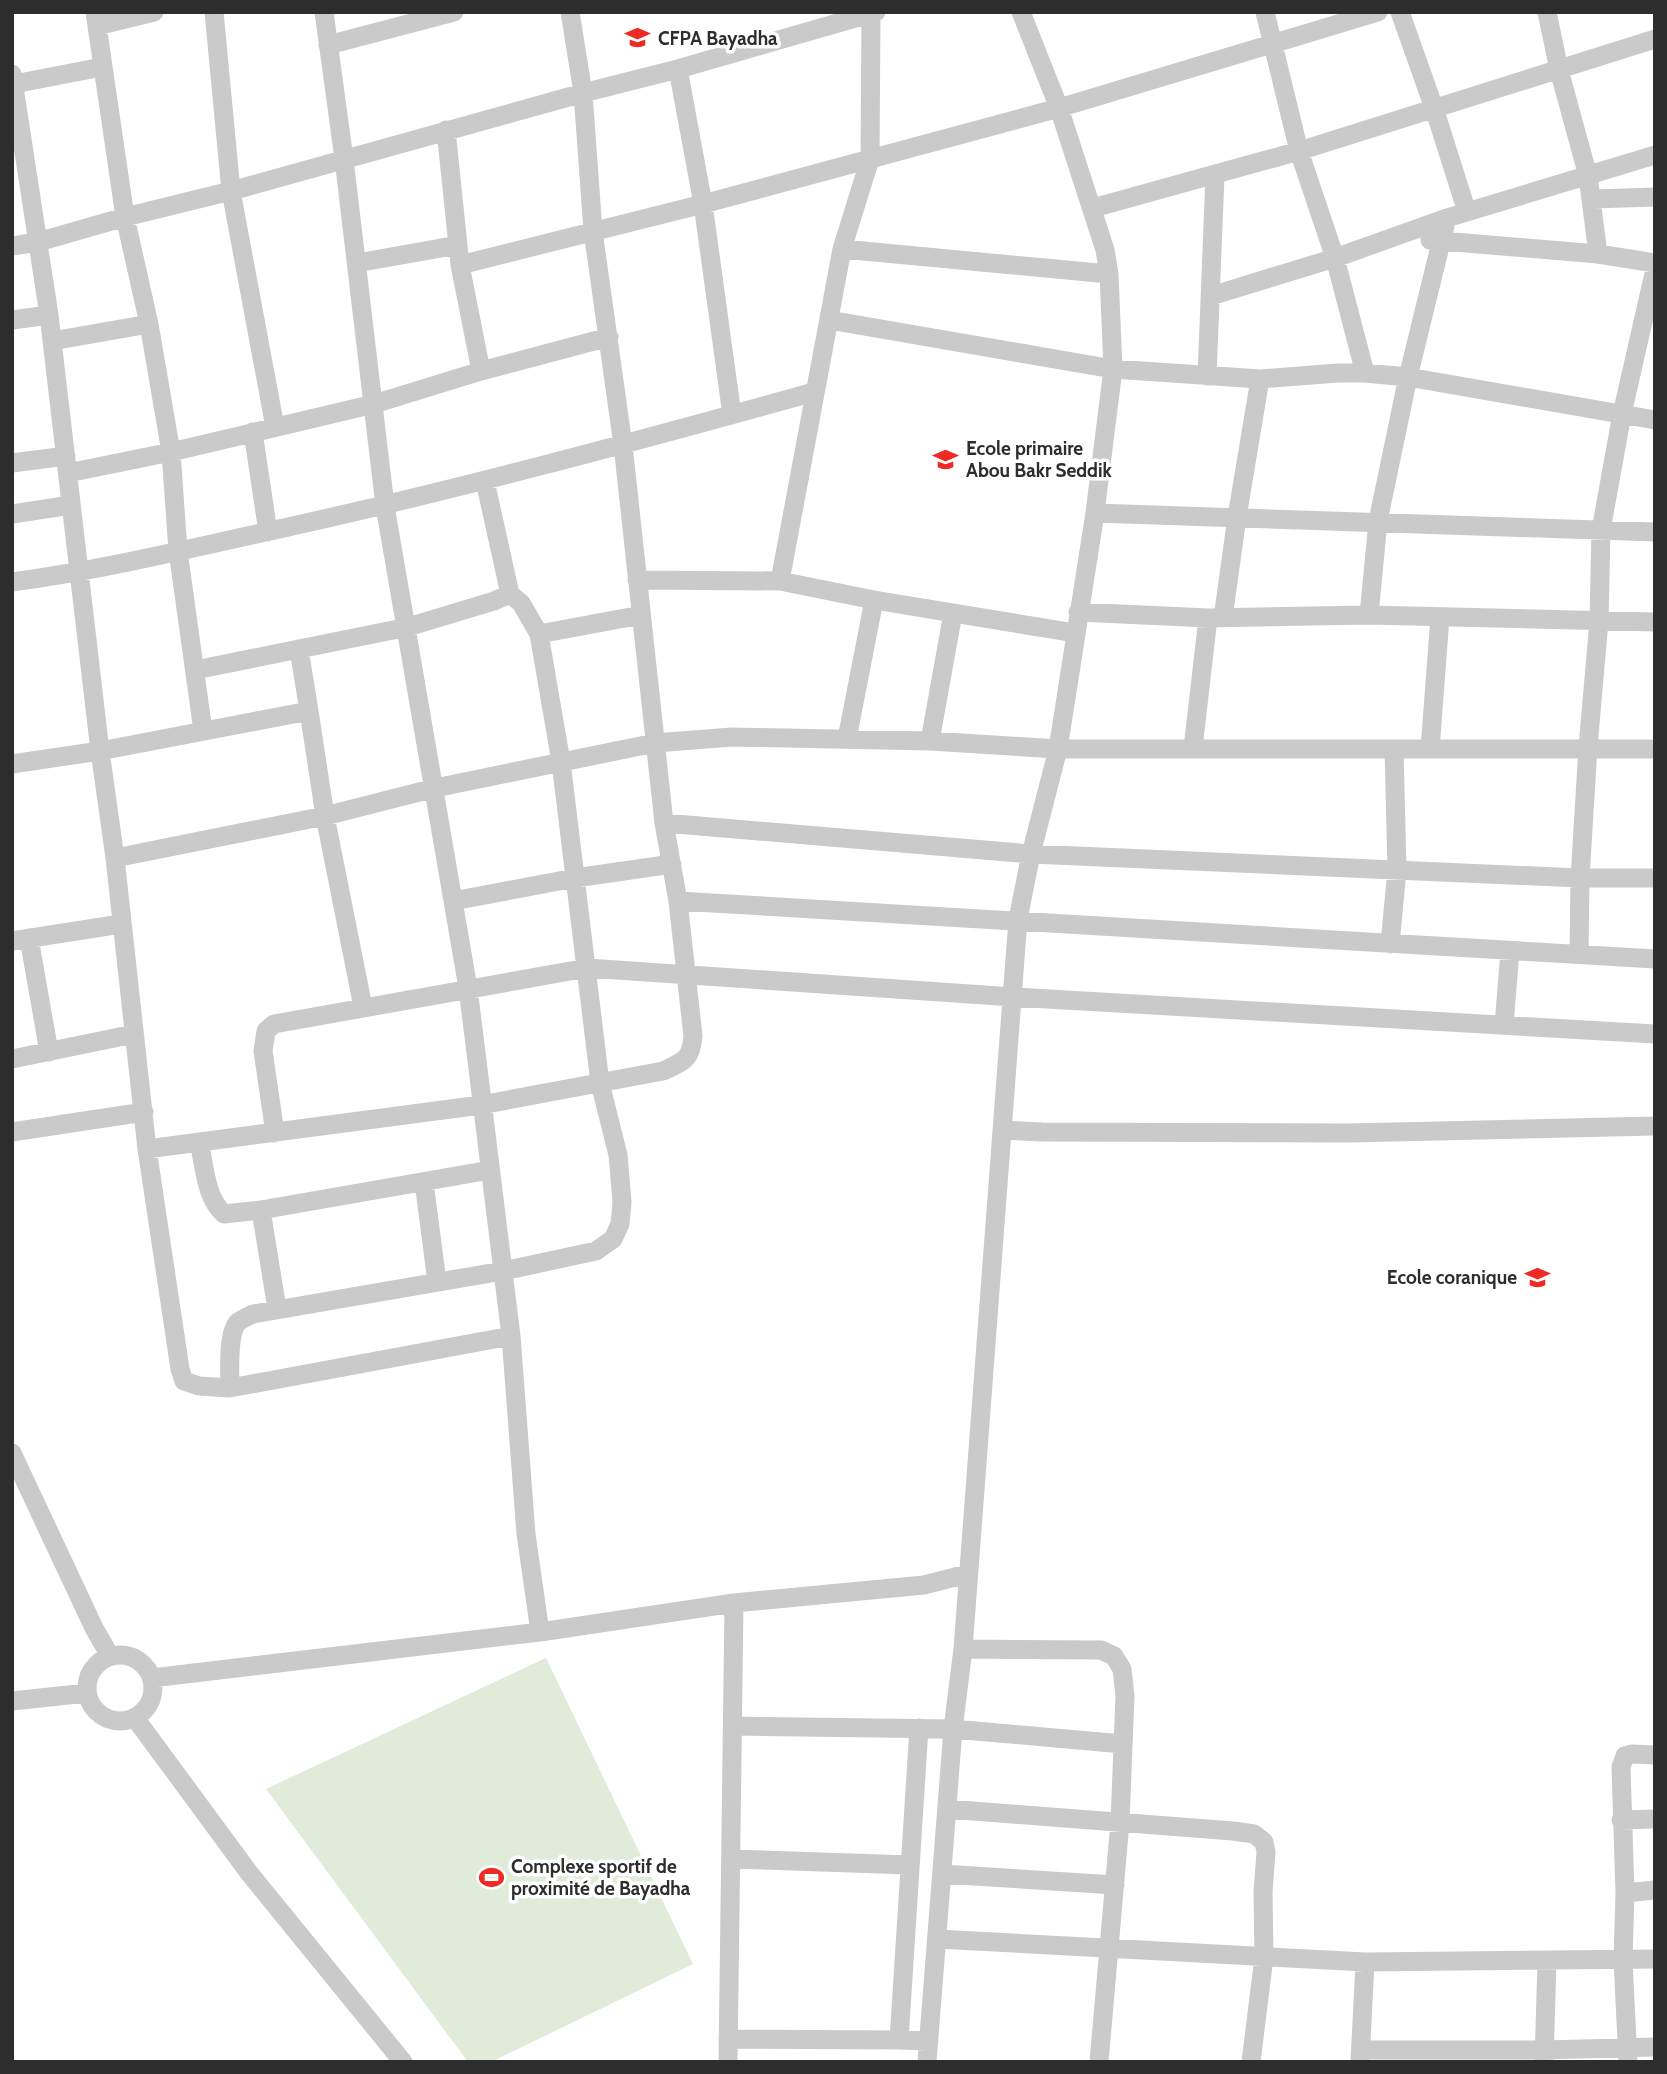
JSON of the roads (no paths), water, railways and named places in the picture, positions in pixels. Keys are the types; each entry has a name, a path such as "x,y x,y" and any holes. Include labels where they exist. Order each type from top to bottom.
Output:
{"street":[{"path":"154,12 96,19 125,218 149,324 171,452 178,551 203,731"},
{"path":"214,12 231,191 275,427"},
{"path":"324,12 385,506 408,627 468,988 511,1336 526,1534 541,1632"},
{"path":"147,1149 481,1105 663,1070 684,1061 691,1052 693,1036 687,974 664,822 623,445 593,231 583,93 570,12"},
{"path":"927,2062 1014,997 1018,919 1031,854 1058,749 1113,369 1109,274 1093,208 1059,108 1021,12"},
{"path":"1265,12 1299,151 1335,258 1364,373"},
{"path":"460,265 703,204 1059,108 1378,12"},
{"path":"1400,12 1434,108 1466,212"},
{"path":"1547,12 1559,70 1588,176 1598,254"},
{"path":"328,45 452,13"},
{"path":"12,246 38,243 231,191 874,13 870,159 842,249 780,581"},
{"path":"1093,208 1299,151 1655,38"},
{"path":"102,67 13,79 14,105 19,167 38,243 50,314 147,1149 180,1369 184,1381 230,1388 511,1336"},
{"path":"678,69 703,204 732,415"},
{"path":"446,130 457,245 481,371"},
{"path":"1211,296 1335,258 1447,218 1655,155"},
{"path":"1207,376 1215,176"},
{"path":"1592,199 1655,197"},
{"path":"1369,615 1378,521 1408,377 1447,218"},
{"path":"1399,236 1440,242 1598,254 1655,263"},
{"path":"357,263 457,245"},
{"path":"842,249 1109,274"},
{"path":"1579,954 1580,878 1599,621 1601,530 1622,414 1655,269"},
{"path":"12,320 50,314"},
{"path":"829,320 1113,369 1260,379 1338,373 1408,377 1655,420"},
{"path":"52,341 149,324"},
{"path":"12,463 67,465 171,452 374,404 481,371 609,337"},
{"path":"1193,748 1260,379"},
{"path":"12,582 79,573 385,506 623,445 814,392"},
{"path":"253,432 268,532"},
{"path":"230,1388 233,1331 238,1322 253,1314 503,1271 596,1251 613,1239 620,1224 622,1202 618,1155 600,1083 561,762 538,634 521,603 510,594 485,481"},
{"path":"12,514 71,505"},
{"path":"1094,513 1655,531"},
{"path":"637,580 780,581 874,600 1075,633"},
{"path":"195,670 408,627 510,594"},
{"path":"847,738 874,600"},
{"path":"1078,612 1216,618 1369,615 1655,622"},
{"path":"930,740 953,613"},
{"path":"538,634 641,615"},
{"path":"1430,749 1440,617"},
{"path":"299,649 326,816 363,1007"},
{"path":"12,764 100,751 309,711"},
{"path":"115,858 326,816 435,788 655,743 732,737 930,740 1058,749 1655,749"},
{"path":"1390,944 1397,870 1394,749"},
{"path":"664,822 1031,854 1580,878 1655,878"},
{"path":"453,901 575,878 672,864"},
{"path":"678,901 1018,919 1655,959"},
{"path":"49,1052 21,939 121,924"},
{"path":"1504,1025 1510,951"},
{"path":"275,1133 263,1051 266,1031 274,1024 587,968 1014,997 1655,1034"},
{"path":"12,1059 134,1034"},
{"path":"12,1132 144,1112"},
{"path":"1002,1130 1349,1133 1655,1126"},
{"path":"199,1143 215,1206 224,1214 490,1170"},
{"path":"424,1182 437,1282"},
{"path":"261,1210 277,1309"},
{"path":"12,1453 110,1657"},
{"path":"152,1678 541,1632 734,1603 924,1585 967,1574"},
{"path":"728,2062 734,1603"},
{"path":"962,1649 1101,1650 1114,1657 1122,1669 1125,1696 1120,1822 1099,2062"},
{"path":"123,1655 135,1659 145,1667 152,1678 149,1705 135,1717 125,1721 104,1717 90,1703 87,1683 94,1667 110,1657 123,1655"},
{"path":"12,1701 87,1693"},
{"path":"135,1717 250,1874 403,2062"},
{"path":"733,1726 953,1728 1123,1744"},
{"path":"899,2040 919,1728"},
{"path":"1628,2055 1623,1960 1625,1893 1621,1821 1622,1760 1632,1754 1655,1755"},
{"path":"947,1809 1233,1831 1254,1834 1264,1842 1264,1957 1251,2062"},
{"path":"1621,1821 1655,1819"},
{"path":"732,1859 910,1865"},
{"path":"942,1874 1115,1885"},
{"path":"1625,1893 1655,1890"},
{"path":"907,1915 939,1914"},
{"path":"937,1939 1365,1962 1655,1959"},
{"path":"1544,2056 1547,1961"},
{"path":"1365,1962 1361,2056 1628,2055 1655,2047"},
{"path":"728,2039 929,2041"}],"place":[{"name":"CFPA Bayadha","path":"638,38"},
{"name":"Ecole primaire Abou Bakr Seddik","path":"946,459"},
{"name":"Ecole coranique","path":"1537,1277"},
{"name":"Complexe sportif de proximité de Bayadha","path":"491,1877"}]}
